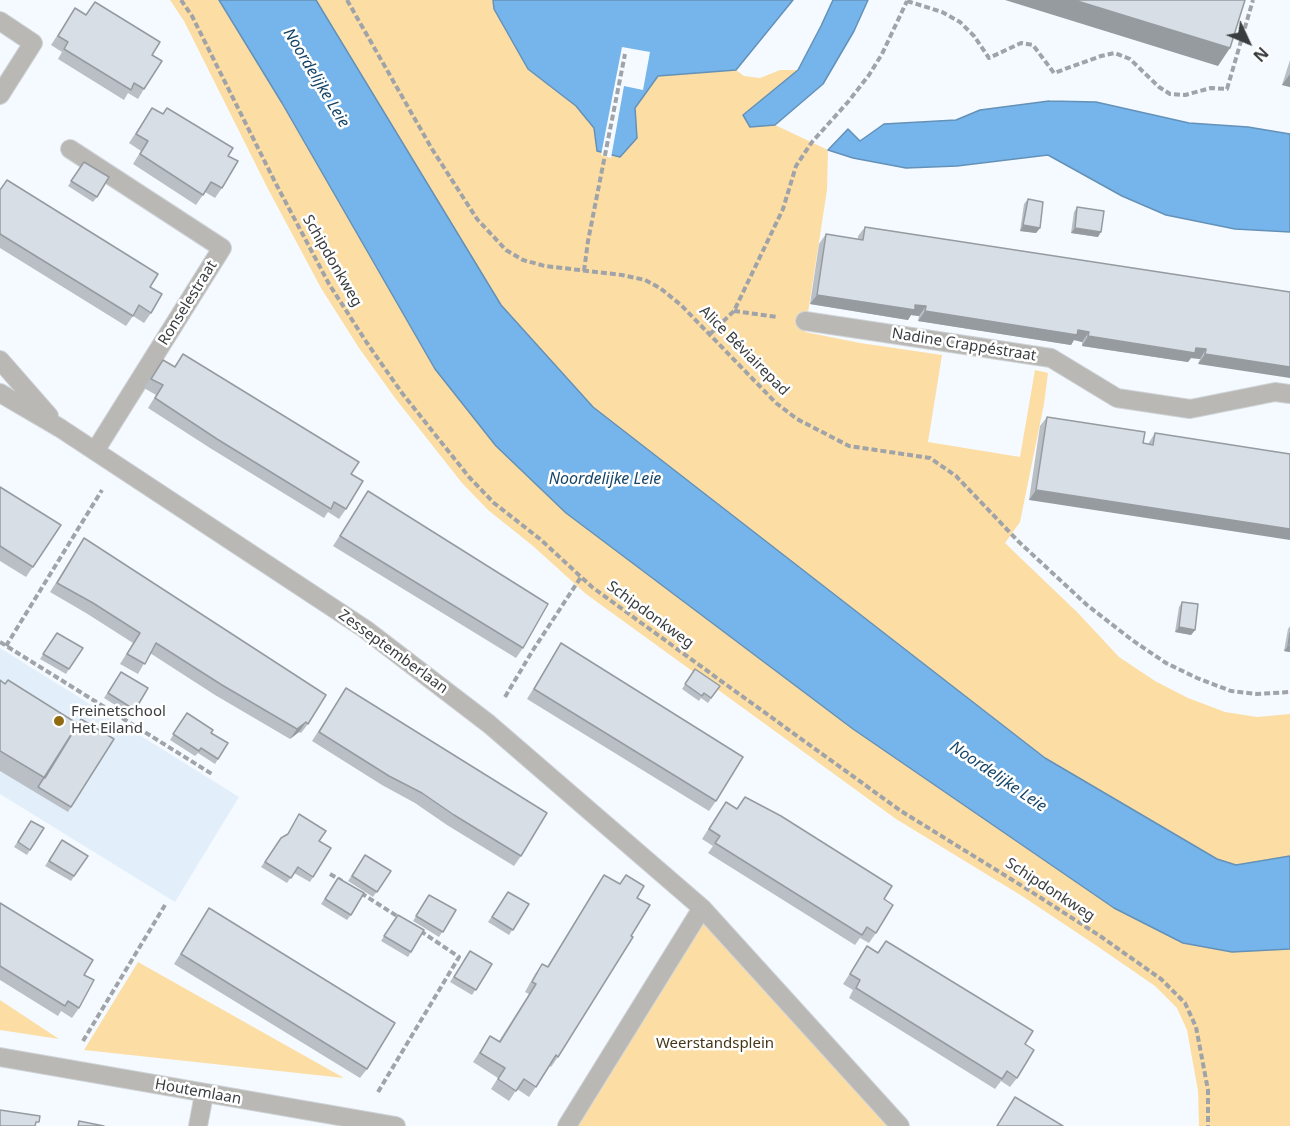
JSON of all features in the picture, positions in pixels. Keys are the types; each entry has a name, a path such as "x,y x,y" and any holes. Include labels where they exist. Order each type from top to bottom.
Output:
{"street":[{"path":"0,21 33,43 0,95"},
{"name":"Ronselestraat","path":"70,149 222,248 95,451"},
{"name":"Nadine Crappéstraat","path":"805,321 1051,358 1117,398 1149,403 1190,409 1275,392 1290,394"},
{"name":"Zesseptemberlaan","path":"0,360 60,428"},
{"name":"Zesseptemberlaan","path":"0,393 60,428 365,629 489,724 702,908"},
{"path":"567,1126 702,908 900,1126"},
{"name":"Houtemlaan","path":"0,1058 396,1126"},
{"path":"198,1126 204,1094"}],"path":[{"name":"Schipdonkweg","path":"181,0 192,16 329,284 402,393 469,477 494,503 540,539 601,594 902,811 1028,889 1161,979 1185,1003 1196,1027 1208,1090 1208,1126"},
{"name":"Alice Béviairepad","path":"347,0 432,149 477,219 506,250 523,260 545,266 622,275 645,280 660,288 681,305 776,403 797,419 849,446 930,458 956,476 1086,605 1166,663 1231,691 1257,694 1290,692"},
{"path":"710,334 734,310 783,209 796,166 812,142 869,75 882,54 907,0 942,12 960,22 974,36 989,58 1021,42 1033,45 1054,73 1115,53 1130,59 1159,87 1170,94 1185,95 1211,88 1227,88 1253,0"},
{"path":"584,271 626,54"},
{"path":"734,310 805,321"},
{"path":"6,646 117,467"},
{"path":"489,724 533,650 581,577"},
{"path":"0,642 212,774"},
{"path":"330,874 348,885"},
{"path":"356,890 402,919"},
{"path":"66,1069 165,905"},
{"path":"361,1120 459,957 411,925"}],"shaded area":[{"name":"Freinetschool Het Eiland","path":"0,648 239,797 175,902 0,794"}],"green space":[{"path":"170,0 219,0 282,103 435,369 496,446 566,513 853,729 1114,908 1183,943 1232,952 1290,949 1290,1126 1199,1126 1198,1091 1187,1030 1177,1008 1155,986 1022,896 896,819 586,594 533,546 488,510 462,483 395,398 359,348 321,288 267,187 184,21"},
{"path":"316,0 493,0 494,9 528,69 576,106 594,128 597,151 637,138 635,108 658,76 736,70 744,76 760,78 780,70 798,70 744,115 750,127 775,125 828,150 827,190 805,332 942,355 928,442 1020,457 1035,370 1048,373 1020,522 1005,543 1078,613 1119,657 1155,681 1188,698 1225,712 1257,717 1290,714 1290,856 1235,865 1217,859 1045,758 593,407 501,305"},
{"name":"Weerstandsplein","path":"702,908 900,1126 567,1126"},
{"path":"138,962 344,1078 84,1050"},
{"path":"0,1000 59,1039 0,1030"}],"water":[{"name":"Noordelijke Leie","path":"219,0 316,0 501,305 593,407 1045,758 1217,859 1236,865 1290,856 1290,949 1232,952 1183,943 1114,908 853,729 566,513 496,446 435,369 282,103"},
{"path":"493,0 793,0 736,70 658,76 635,108 637,138 620,157 597,151 594,128 576,106 528,69 494,9"},
{"path":"833,0 868,0 854,31 823,84 775,125 750,127 743,115 798,70"},
{"path":"1049,101 1096,102 1189,123 1248,127 1290,134 1290,232 1235,229 1166,215 1122,196 1048,155 957,166 906,168 853,158 828,150 848,129 860,141 884,124 956,120 980,110"}],"pier":[{"path":"622,47 650,52 643,90 624,86 611,158 601,155"}],"building":[{"path":"1074,0 1245,0 1230,48"},
{"path":"95,2 160,42 152,55 162,61 144,89 134,83 131,90 64,49 68,42 58,36 75,8 86,15"},
{"path":"152,108 163,114 167,108 233,148 228,156 238,161 222,188 211,182 203,195 140,154 148,141 136,134"},
{"path":"84,162 109,177 97,197 71,181"},
{"path":"7,180 158,274 150,287 162,294 151,313 139,305 133,316 0,234 0,190"},
{"path":"1028,199 1043,202 1040,228 1023,225"},
{"path":"1077,207 1104,211 1101,232 1075,228"},
{"path":"865,227 1290,292 1290,367 1205,354 1206,349 1196,348 1195,353 1088,336 1089,332 1078,330 1077,335 925,311 926,306 915,305 915,310 817,295 826,234 863,240"},
{"path":"183,354 359,462 351,474 363,481 346,509 334,502 331,509 155,398 163,385 151,379 163,360 175,367"},
{"path":"1047,417 1145,432 1143,443 1153,445 1155,433 1290,454 1290,529 1036,490"},
{"path":"0,487 61,525 33,567 0,546"},
{"path":"368,491 548,604 523,648 340,536"},
{"path":"84,538 326,695 308,724 306,722 297,729 156,643 145,664 127,654 140,633 57,583"},
{"path":"1182,602 1198,604 1195,630 1179,627"},
{"path":"57,633 83,648 69,669 43,654"},
{"path":"561,643 743,757 716,801 534,689"},
{"path":"695,669 720,686 711,698 704,693 702,696 685,684"},
{"path":"121,672 148,688 135,710 108,693"},
{"path":"0,680 5,684 8,680 78,724 45,778 0,751"},
{"path":"346,688 547,813 521,856 422,793 389,776 319,732"},
{"path":"187,713 213,730 211,733 228,743 218,759 201,748 199,751 173,734"},
{"path":"81,719 114,739 71,807 38,787"},
{"path":"745,797 781,816 892,886 884,899 893,905 876,933 867,927 862,935 715,843 720,836 709,829 726,802 737,809"},
{"path":"299,814 326,831 319,841 331,848 313,877 298,867 291,878 265,862 281,838 288,834"},
{"path":"31,821 44,828 30,850 18,842"},
{"path":"62,840 88,856 74,876 49,861"},
{"path":"365,855 391,871 377,892 352,876"},
{"path":"604,875 620,884 626,875 644,886 637,898 650,905 631,936 633,937 558,1057 556,1055 536,1087 524,1079 516,1091 498,1079 505,1068 480,1053 490,1036 500,1042 536,984 532,982 542,964 548,967"},
{"path":"338,878 364,893 351,915 325,899"},
{"path":"508,892 529,904 513,930 492,917"},
{"path":"429,895 456,910 443,932 416,916"},
{"path":"0,903 93,960 84,975 94,980 79,1008 68,1001 65,1006 0,966"},
{"path":"209,908 395,1023 367,1069 181,954"},
{"path":"398,915 424,930 411,952 384,936"},
{"path":"886,941 1033,1031 1025,1044 1034,1050 1017,1078 1007,1071 1002,1079 856,988 860,980 850,974 867,946 878,953"},
{"path":"470,951 492,964 476,990 454,977"},
{"path":"1015,1097 1063,1126 997,1126"},
{"path":"0,1110 40,1116 39,1122 36,1122 35,1126 0,1126"},
{"path":"79,1121 104,1126 78,1126"}],"place":[{"name":"Freinetschool Het Eiland","path":"59,721"}]}
